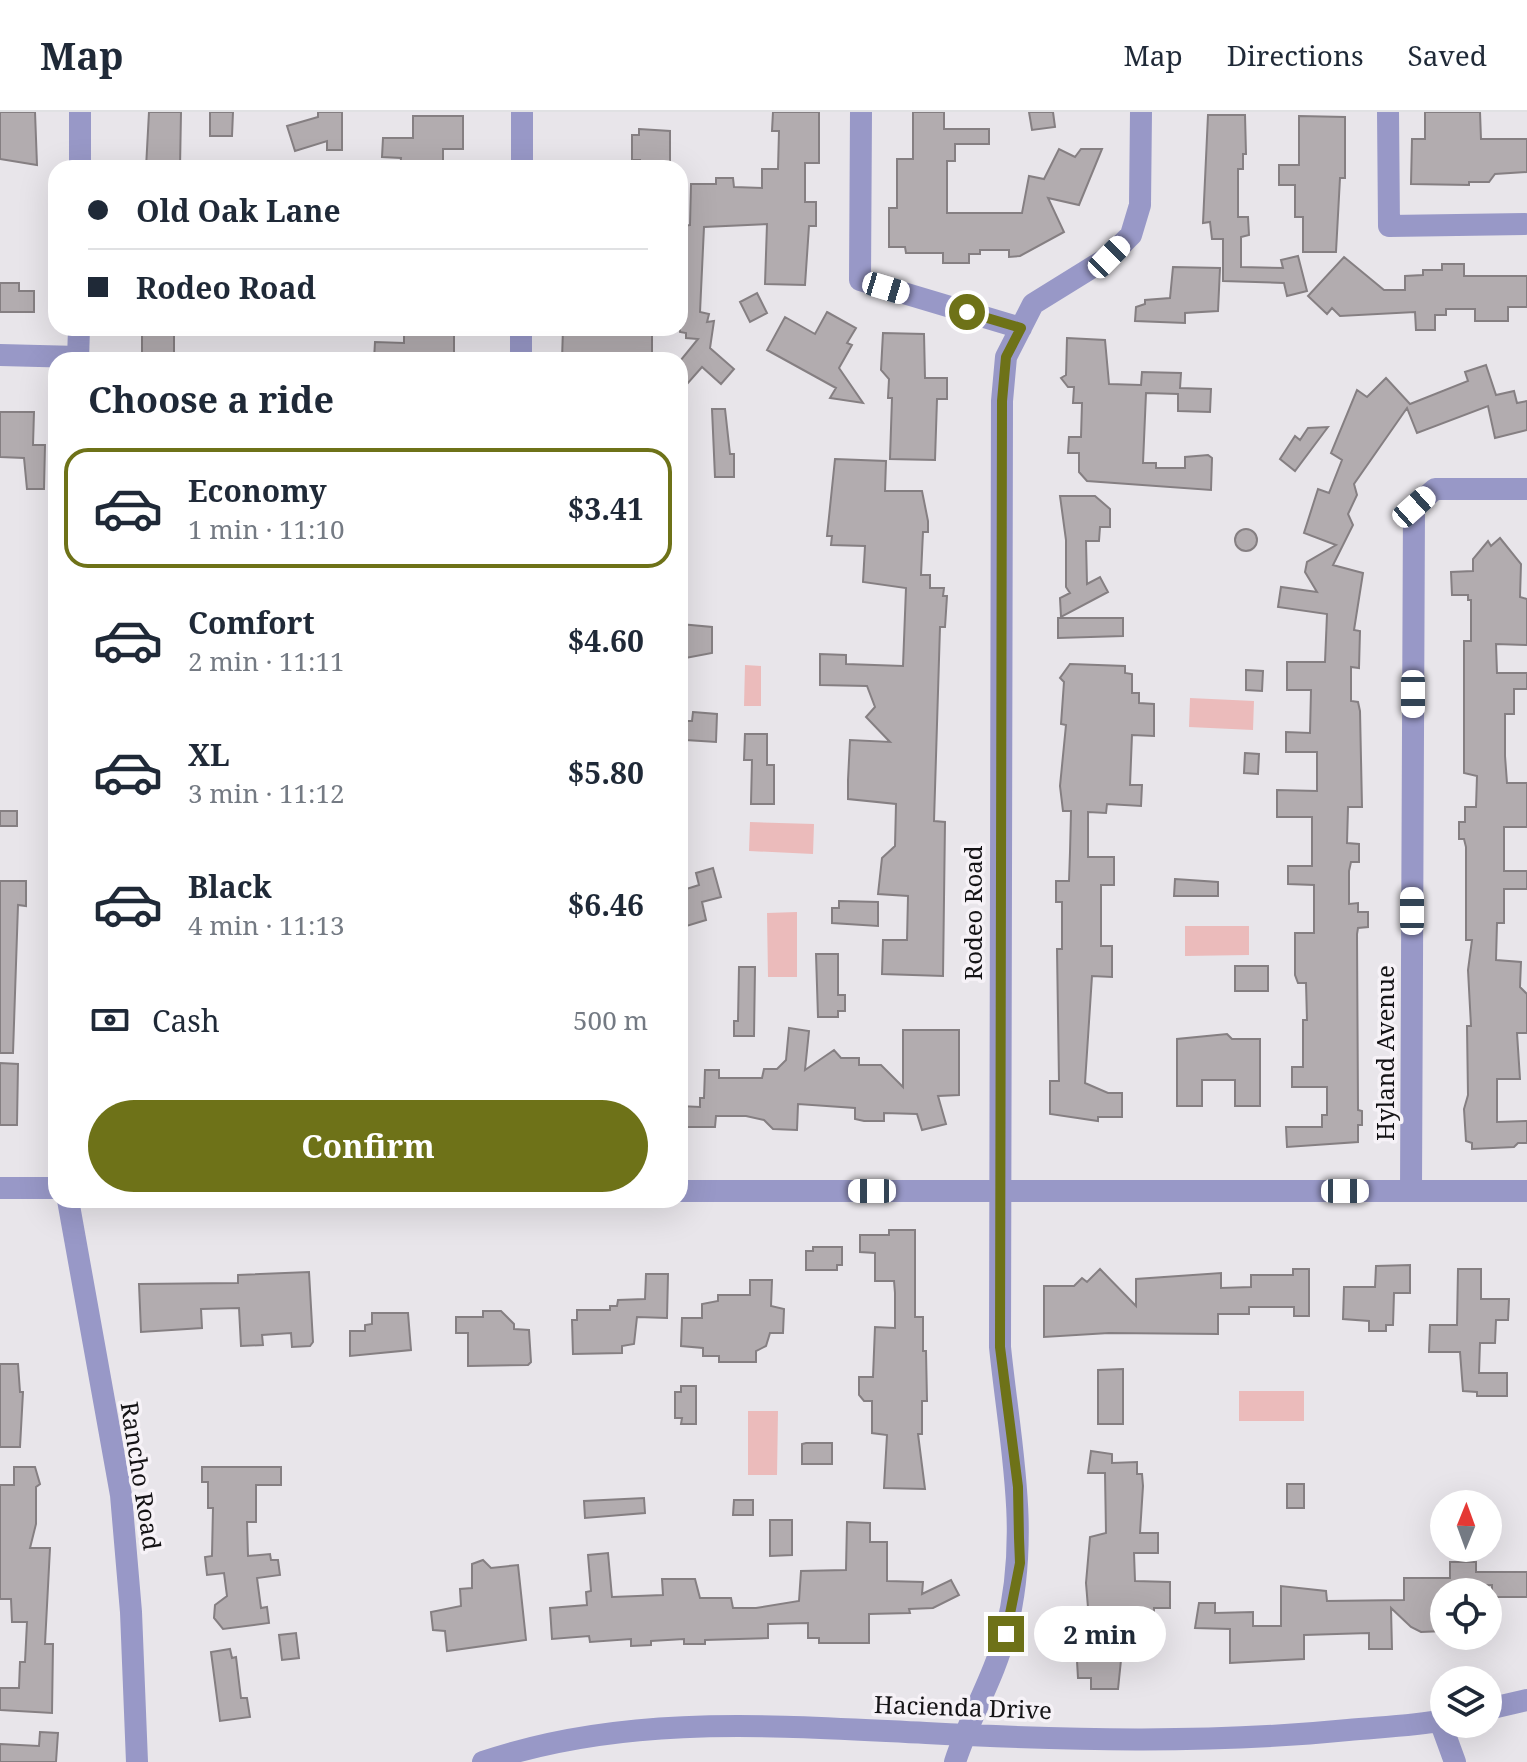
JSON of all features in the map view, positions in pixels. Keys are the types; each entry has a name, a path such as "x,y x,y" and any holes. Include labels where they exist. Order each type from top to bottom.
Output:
{"street":[{"path":"80,112 80,160"},
{"path":"522,112 522,160"},
{"path":"861,112 860,280 1021,328"},
{"name":"Rodeo Road","path":"955,1762 963,1735 1006,1634 1020,1563 1018,1487 1000,1347 1002,401 1006,357 1033,304 1109,257 1131,235 1140,205 1141,112"},
{"path":"1388,112 1389,226 1525,224"},
{"path":"0,355 48,357"},
{"name":"Hyland Avenue","path":"1411,1191 1414,507 1435,489 1527,489"},
{"path":"0,1188 48,1188"},
{"path":"688,1191 1527,1191"},
{"name":"Rancho Road","path":"69,1208 121,1495 131,1612 137,1762"},
{"path":"1502,1706 1527,1700"},
{"name":"Hacienda Drive","path":"483,1762 524,1748 635,1729 739,1724 1151,1740 1291,1735 1430,1721"},
{"path":"1448,1738 1455,1762"}],"shaded area":[{"path":"745,665 761,666 761,706 744,706"},
{"path":"1190,698 1254,701 1253,730 1189,727"},
{"path":"750,822 814,824 813,854 749,851"},
{"path":"797,912 797,977 768,977 767,913"},
{"path":"1185,926 1249,926 1249,955 1185,956"},
{"path":"1239,1391 1304,1391 1304,1421 1239,1421"},
{"path":"748,1411 778,1411 777,1475 748,1475"}],"building":[{"path":"0,112 35,112 37,165 0,159"},
{"path":"149,112 181,112 180,160 146,160"},
{"path":"210,112 233,112 232,136 210,136"},
{"path":"318,112 342,112 342,150 327,150 327,141 295,151 287,126 318,117"},
{"path":"773,112 819,112 819,163 805,163 805,202 816,202 816,226 809,226 805,285 765,284 767,224 704,227 700,312 709,314 707,322 714,321 710,348 734,369 721,384 702,367 688,383 687,352 698,339 686,338 691,184 716,184 716,178 733,178 734,187 762,188 762,169 778,169 779,131 772,131"},
{"path":"913,112 944,112 944,129 989,129 989,144 955,144 955,161 947,161 947,213 1022,213 1029,176 1044,179 1059,149 1075,157 1081,149 1102,149 1079,205 1048,198 1064,232 1020,256 1009,257 1009,250 980,250 980,254 969,254 969,263 943,263 943,253 906,253 905,247 889,247 889,208 897,208 897,159 913,159"},
{"path":"1029,112 1053,112 1055,127 1032,130"},
{"path":"1425,112 1480,112 1481,139 1527,139 1527,172 1495,174 1489,182 1469,182 1469,185 1411,184 1412,139 1425,139"},
{"path":"1208,115 1245,115 1246,154 1243,154 1243,169 1238,169 1238,217 1248,217 1249,235 1241,237 1241,267 1283,268 1281,260 1298,256 1307,291 1287,296 1284,283 1223,281 1223,239 1212,239 1210,222 1203,223"},
{"path":"413,116 463,116 463,149 443,149 443,160 382,157 383,138 413,138"},
{"path":"1299,116 1345,117 1345,178 1340,178 1336,252 1303,252 1303,217 1295,217 1295,185 1279,185 1279,165 1299,165"},
{"path":"639,129 670,131 670,160 632,160 632,135 639,135"},
{"path":"1344,257 1384,290 1405,290 1405,276 1423,275 1423,270 1442,270 1442,264 1464,264 1464,276 1527,276 1527,307 1508,307 1508,321 1475,321 1475,309 1446,309 1446,315 1435,315 1435,330 1416,330 1415,312 1340,316 1332,308 1327,314 1308,296"},
{"path":"1173,267 1220,268 1218,311 1185,313 1185,323 1135,321 1136,307 1145,304 1145,300 1170,298"},
{"path":"0,283 19,283 19,291 34,291 34,312 0,312"},
{"path":"757,293 767,313 750,322 740,302"},
{"path":"827,312 856,328 847,343 852,345 839,368 863,403 830,398 836,388 767,350 785,317 815,334"},
{"path":"883,333 924,334 925,378 947,378 947,399 937,399 935,460 890,459 892,398 888,398 889,379 881,370"},
{"path":"142,336 174,336 174,352 142,352"},
{"path":"404,336 454,336 454,352 374,352 375,342 404,343"},
{"path":"563,336 652,336 652,352 562,352"},
{"path":"1067,338 1105,340 1109,384 1141,385 1142,372 1181,373 1180,388 1211,389 1210,412 1178,411 1178,394 1146,393 1143,463 1156,463 1156,468 1185,468 1185,457 1208,455 1212,458 1211,490 1087,481 1079,472 1079,453 1068,453 1069,437 1081,437 1082,403 1073,403 1074,387 1068,387 1061,378 1066,375"},
{"path":"1486,365 1496,395 1514,391 1517,403 1527,401 1527,430 1495,438 1488,406 1417,433 1407,408 1354,484 1357,495 1348,514 1353,525 1333,565 1363,573 1354,630 1360,631 1359,668 1351,667 1351,701 1358,702 1360,711 1362,807 1348,807 1347,843 1359,844 1359,862 1351,862 1349,871 1349,904 1358,903 1358,912 1368,912 1368,927 1358,928 1357,934 1358,1110 1362,1111 1362,1125 1358,1125 1358,1142 1287,1147 1286,1127 1322,1127 1322,1115 1327,1115 1327,1087 1292,1087 1292,1067 1303,1067 1303,1020 1307,1020 1306,983 1298,983 1295,975 1295,933 1314,933 1314,885 1288,884 1288,866 1312,866 1312,817 1277,817 1277,790 1317,791 1317,752 1286,752 1286,732 1310,733 1311,690 1287,690 1287,662 1325,662 1327,614 1278,607 1281,587 1317,592 1305,572 1307,562 1336,545 1304,533 1318,489 1329,493 1342,460 1331,453 1357,390 1367,397 1386,378 1410,404 1468,381 1465,372"},
{"path":"712,409 725,409 730,454 734,454 734,477 715,477"},
{"path":"0,412 34,412 33,445 45,445 44,489 27,489 24,458 0,457"},
{"path":"1328,427 1295,471 1280,459 1295,436 1300,440 1308,428"},
{"path":"835,459 886,461 885,491 922,491 928,532 923,532 921,575 930,575 930,588 944,588 943,596 947,596 945,627 940,627 934,821 945,822 943,976 882,974 883,940 907,940 908,896 878,894 882,858 895,846 896,804 848,799 848,780 850,740 890,742 866,717 875,707 867,686 820,685 820,654 846,655 846,664 903,666 906,588 863,582 865,546 831,545 832,536 827,536"},
{"path":"1060,496 1095,496 1110,509 1110,527 1100,527 1099,541 1086,541 1087,584 1100,577 1108,592 1061,617 1060,598 1070,593 1066,587 1066,540"},
{"path":"1246,529 1254,532 1257,540 1254,548 1246,551 1238,548 1235,540 1238,532"},
{"path":"1500,538 1521,564 1520,597 1527,599 1527,645 1496,644 1497,673 1527,673 1527,689 1514,689 1514,714 1505,714 1505,756 1507,783 1527,783 1527,827 1504,827 1504,871 1527,871 1527,889 1504,889 1504,923 1497,923 1496,960 1521,962 1520,987 1527,994 1527,1033 1517,1033 1520,1079 1497,1079 1497,1122 1527,1121 1527,1143 1518,1143 1514,1147 1472,1149 1472,1143 1466,1141 1464,1109 1468,1095 1467,1026 1471,1026 1468,970 1472,940 1466,940 1466,847 1464,839 1459,839 1459,822 1465,822 1465,807 1476,807 1477,776 1464,773 1464,641 1471,641 1471,600 1468,600 1468,595 1452,595 1451,572 1473,571 1473,559 1488,541 1491,546"},
{"path":"1058,618 1123,618 1123,636 1058,638"},
{"path":"688,625 712,627 712,653 688,658"},
{"path":"1070,664 1125,666 1125,673 1132,674 1132,693 1139,693 1139,703 1154,704 1154,736 1132,735 1130,785 1142,785 1141,806 1107,804 1106,813 1088,812 1088,857 1114,857 1114,885 1101,885 1101,946 1112,946 1112,977 1092,976 1085,1083 1108,1093 1122,1093 1122,1117 1098,1117 1098,1121 1050,1114 1050,1081 1059,1081 1057,949 1062,949 1062,902 1056,902 1056,881 1069,881 1071,811 1063,811 1060,786 1066,725 1061,724 1064,682 1060,678"},
{"path":"1246,670 1263,671 1262,691 1246,690"},
{"path":"693,712 717,714 716,742 688,740 688,721 692,721"},
{"path":"745,734 767,734 767,765 774,765 774,804 751,804 752,760 744,760"},
{"path":"1245,753 1259,754 1258,774 1244,773"},
{"path":"0,811 17,811 17,826 0,826"},
{"path":"713,868 721,897 702,902 706,920 688,926 688,888 699,885 696,873"},
{"path":"1175,879 1218,882 1218,896 1174,896"},
{"path":"0,881 26,881 26,906 18,905 13,1053 0,1053"},
{"path":"839,901 878,902 878,926 832,923 832,908 839,908"},
{"path":"816,954 838,954 838,995 845,995 845,1011 838,1011 838,1017 818,1017"},
{"path":"1235,966 1268,966 1268,991 1235,991"},
{"path":"739,967 755,967 754,1036 734,1036 734,1021 738,1021"},
{"path":"789,1028 809,1031 805,1070 834,1050 841,1058 859,1058 859,1065 881,1065 903,1087 903,1030 959,1030 959,1095 938,1096 946,1124 922,1130 917,1114 884,1113 884,1121 864,1121 855,1119 855,1108 798,1104 797,1130 773,1129 764,1120 746,1116 716,1116 715,1127 688,1127 688,1106 700,1107 700,1098 704,1098 705,1070 719,1070 719,1078 762,1078 764,1069 777,1069 786,1060"},
{"path":"1227,1034 1232,1039 1260,1039 1260,1106 1235,1106 1235,1080 1202,1080 1202,1106 1177,1106 1177,1039"},
{"path":"0,1063 18,1064 17,1125 0,1125"},
{"path":"889,1230 915,1230 915,1317 923,1317 923,1351 926,1351 927,1401 922,1401 922,1434 918,1434 925,1489 884,1488 887,1435 872,1433 872,1401 864,1401 859,1395 859,1377 873,1377 875,1327 895,1328 894,1281 875,1281 875,1253 860,1252 860,1235 889,1235"},
{"path":"813,1247 842,1247 842,1265 837,1265 837,1270 806,1270 806,1251 813,1251"},
{"path":"1410,1265 1410,1293 1394,1293 1393,1325 1386,1325 1386,1331 1369,1331 1369,1321 1343,1319 1344,1287 1375,1287 1376,1266"},
{"path":"1100,1269 1136,1306 1136,1279 1221,1273 1221,1288 1251,1287 1251,1275 1293,1275 1293,1269 1309,1269 1309,1316 1294,1316 1294,1307 1249,1307 1249,1314 1218,1314 1218,1334 1109,1333 1044,1337 1044,1286 1074,1286 1082,1278 1087,1282"},
{"path":"1458,1269 1481,1269 1481,1299 1509,1299 1508,1320 1496,1320 1495,1343 1480,1343 1479,1373 1507,1373 1507,1396 1477,1396 1477,1392 1463,1391 1460,1352 1429,1352 1430,1325 1457,1325"},
{"path":"309,1272 313,1342 310,1346 292,1347 291,1333 262,1335 263,1345 241,1346 239,1308 201,1309 202,1328 141,1332 139,1284 238,1283 238,1275"},
{"path":"646,1274 668,1274 667,1318 637,1317 634,1344 622,1346 622,1353 573,1354 572,1320 577,1320 577,1310 610,1310 610,1306 617,1306 618,1300 645,1299"},
{"path":"750,1280 772,1280 771,1306 784,1309 783,1333 770,1333 766,1346 756,1351 756,1362 719,1362 719,1356 703,1356 703,1348 681,1346 682,1318 702,1318 702,1304 718,1301 718,1295 750,1295"},
{"path":"483,1311 501,1311 514,1324 514,1329 529,1330 531,1362 528,1365 468,1366 468,1333 456,1333 456,1317 483,1317"},
{"path":"372,1313 408,1313 411,1350 350,1356 350,1331 365,1331 365,1325 372,1324"},
{"path":"0,1364 18,1364 20,1392 23,1392 20,1447 0,1447"},
{"path":"1123,1369 1123,1424 1098,1424 1098,1370"},
{"path":"681,1386 696,1386 696,1424 681,1424 682,1418 675,1418 675,1392 681,1392"},
{"path":"832,1443 832,1464 802,1464 802,1444"},
{"path":"1091,1451 1112,1454 1112,1463 1137,1462 1137,1474 1142,1474 1143,1486 1140,1533 1158,1533 1158,1553 1134,1553 1135,1581 1170,1582 1170,1608 1154,1608 1154,1628 1107,1628 1107,1657 1121,1660 1118,1689 1091,1689 1091,1678 1078,1678 1077,1661 1080,1653 1084,1653 1089,1620 1086,1583 1090,1537 1106,1533 1105,1473 1088,1473"},
{"path":"14,1467 35,1467 40,1484 36,1487 36,1524 30,1548 50,1548 45,1644 53,1644 52,1713 0,1710 0,1688 19,1688 20,1662 25,1662 27,1622 12,1622 11,1599 0,1599 0,1485 14,1485"},
{"path":"202,1467 281,1467 281,1485 256,1485 256,1522 247,1522 248,1556 270,1554 271,1560 278,1560 280,1575 257,1578 261,1608 267,1607 269,1623 223,1629 214,1618 215,1605 227,1596 224,1573 207,1575 205,1557 212,1556 213,1508 208,1508 208,1482 202,1482"},
{"path":"1287,1484 1304,1484 1304,1508 1287,1508"},
{"path":"644,1498 645,1513 585,1518 584,1501"},
{"path":"734,1500 753,1500 753,1515 733,1515"},
{"path":"770,1520 792,1520 792,1555 770,1556"},
{"path":"847,1522 870,1523 870,1542 887,1542 887,1581 923,1582 922,1594 951,1580 959,1595 933,1608 909,1609 910,1613 869,1614 869,1643 819,1643 819,1638 808,1638 808,1623 768,1624 768,1638 705,1640 705,1644 684,1644 684,1639 631,1646 631,1639 590,1642 589,1636 552,1639 550,1608 587,1605 586,1592 591,1591 588,1555 608,1553 612,1597 663,1595 662,1579 695,1579 700,1598 731,1598 733,1608 756,1608 799,1601 801,1571 846,1570"},
{"path":"483,1560 491,1568 518,1565 526,1640 447,1651 445,1631 433,1630 431,1612 461,1606 460,1589 472,1588 472,1564"},
{"path":"1450,1562 1476,1562 1476,1572 1527,1572 1527,1597 1502,1597 1502,1578 1450,1578"},
{"path":"1404,1578 1430,1578 1430,1632 1421,1632 1411,1627 1391,1608 1392,1649 1369,1649 1369,1633 1304,1635 1304,1659 1230,1663 1230,1629 1195,1628 1199,1603 1215,1603 1215,1613 1253,1612 1253,1626 1281,1626 1281,1586 1326,1591 1327,1601 1404,1600"},
{"path":"296,1633 299,1658 282,1660 279,1635"},
{"path":"230,1649 232,1658 236,1657 241,1698 247,1698 250,1717 220,1721 211,1652"},
{"path":"40,1732 58,1733 56,1762 0,1762 0,1744 39,1746"}],"route":[{"path":"967,312 1021,328 1006,357 1002,401 1000,1347 1009,1436 1018,1487 1020,1563 1006,1634"}]}
